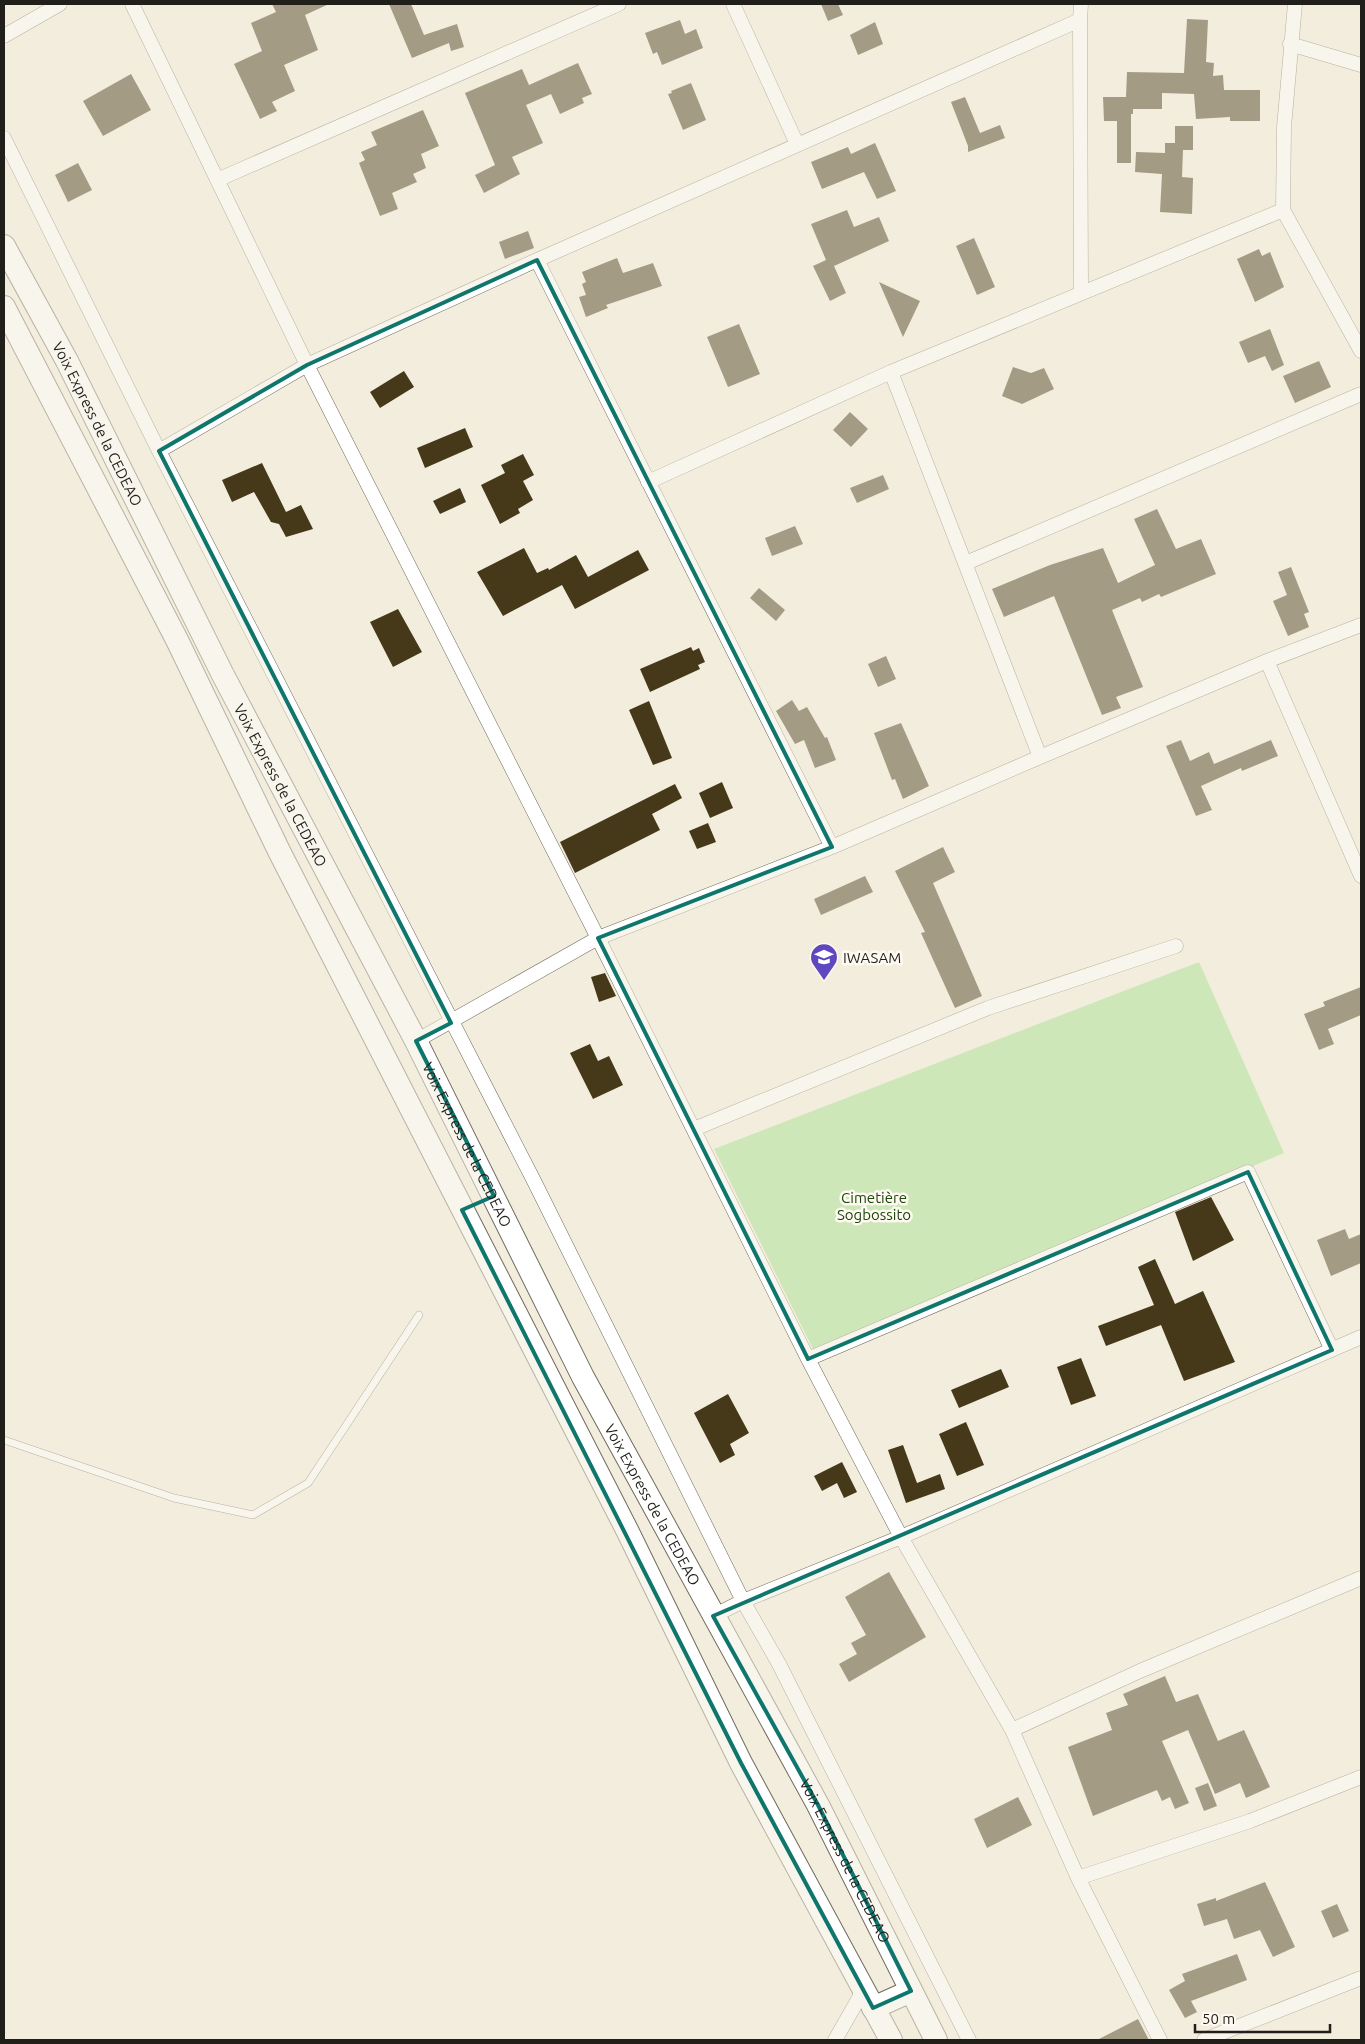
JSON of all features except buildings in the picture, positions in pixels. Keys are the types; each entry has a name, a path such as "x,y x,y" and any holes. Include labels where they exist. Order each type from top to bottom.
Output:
{"main road":[{"name":"Voix Express de la CEDEAO","path":"4,246 67,361 223,675 416,1041 583,1377 818,1805 936,2040"},
{"path":"4,308 177,640 280,853 627,1530 741,1763 891,2040"},
{"path":"462,1210 494,1196"},
{"path":"868,2000 911,1991"}],"street":[{"path":"4,36 60,4"},
{"path":"132,4 307,365 598,938 808,1359 901,1537 1012,1730 1078,1878 1160,2040"},
{"path":"216,180 619,4"},
{"path":"733,4 797,144"},
{"path":"1081,4 1081,292"},
{"path":"1295,4 1284,127 1283,210 1361,351"},
{"path":"159,451 307,365 537,260 1080,20"},
{"path":"1290,44 1361,66"},
{"path":"4,138 159,451 451,1023 534,1181 742,1601 779,1664 969,2040"},
{"path":"648,482 891,372 1283,210"},
{"path":"537,260 832,847"},
{"path":"891,372 1040,757"},
{"path":"966,563 1361,394"},
{"path":"416,1041 451,1023 598,938 832,847 1267,661 1361,625"},
{"path":"1267,661 1361,876"},
{"path":"694,1129 988,1008 1176,946"},
{"path":"808,1359 1248,1172 1332,1350"},
{"path":"714,1616 742,1601 901,1537 1361,1337"},
{"path":"1012,1730 1140,1670 1361,1578"},
{"path":"1078,1878 1250,1821 1361,1777"},
{"path":"1204,2040 1361,1978"},
{"path":"835,2040 868,2000"}],"lane":[{"path":"4,1440 174,1498 254,1515 308,1483 419,1315"}],"highlighted area":[{"path":"537,260 832,847 598,938 808,1359 1248,1172 1332,1350 713,1616 818,1805 911,1991 873,2008 741,1763 462,1210 494,1196 416,1041 451,1023 159,451 307,365"}],"green space":[{"name":"Cimetière Sogbossito","path":"1199,962 1284,1153 814,1351 714,1149"}],"place":[{"name":"IWASAM","path":"824,981"}]}
